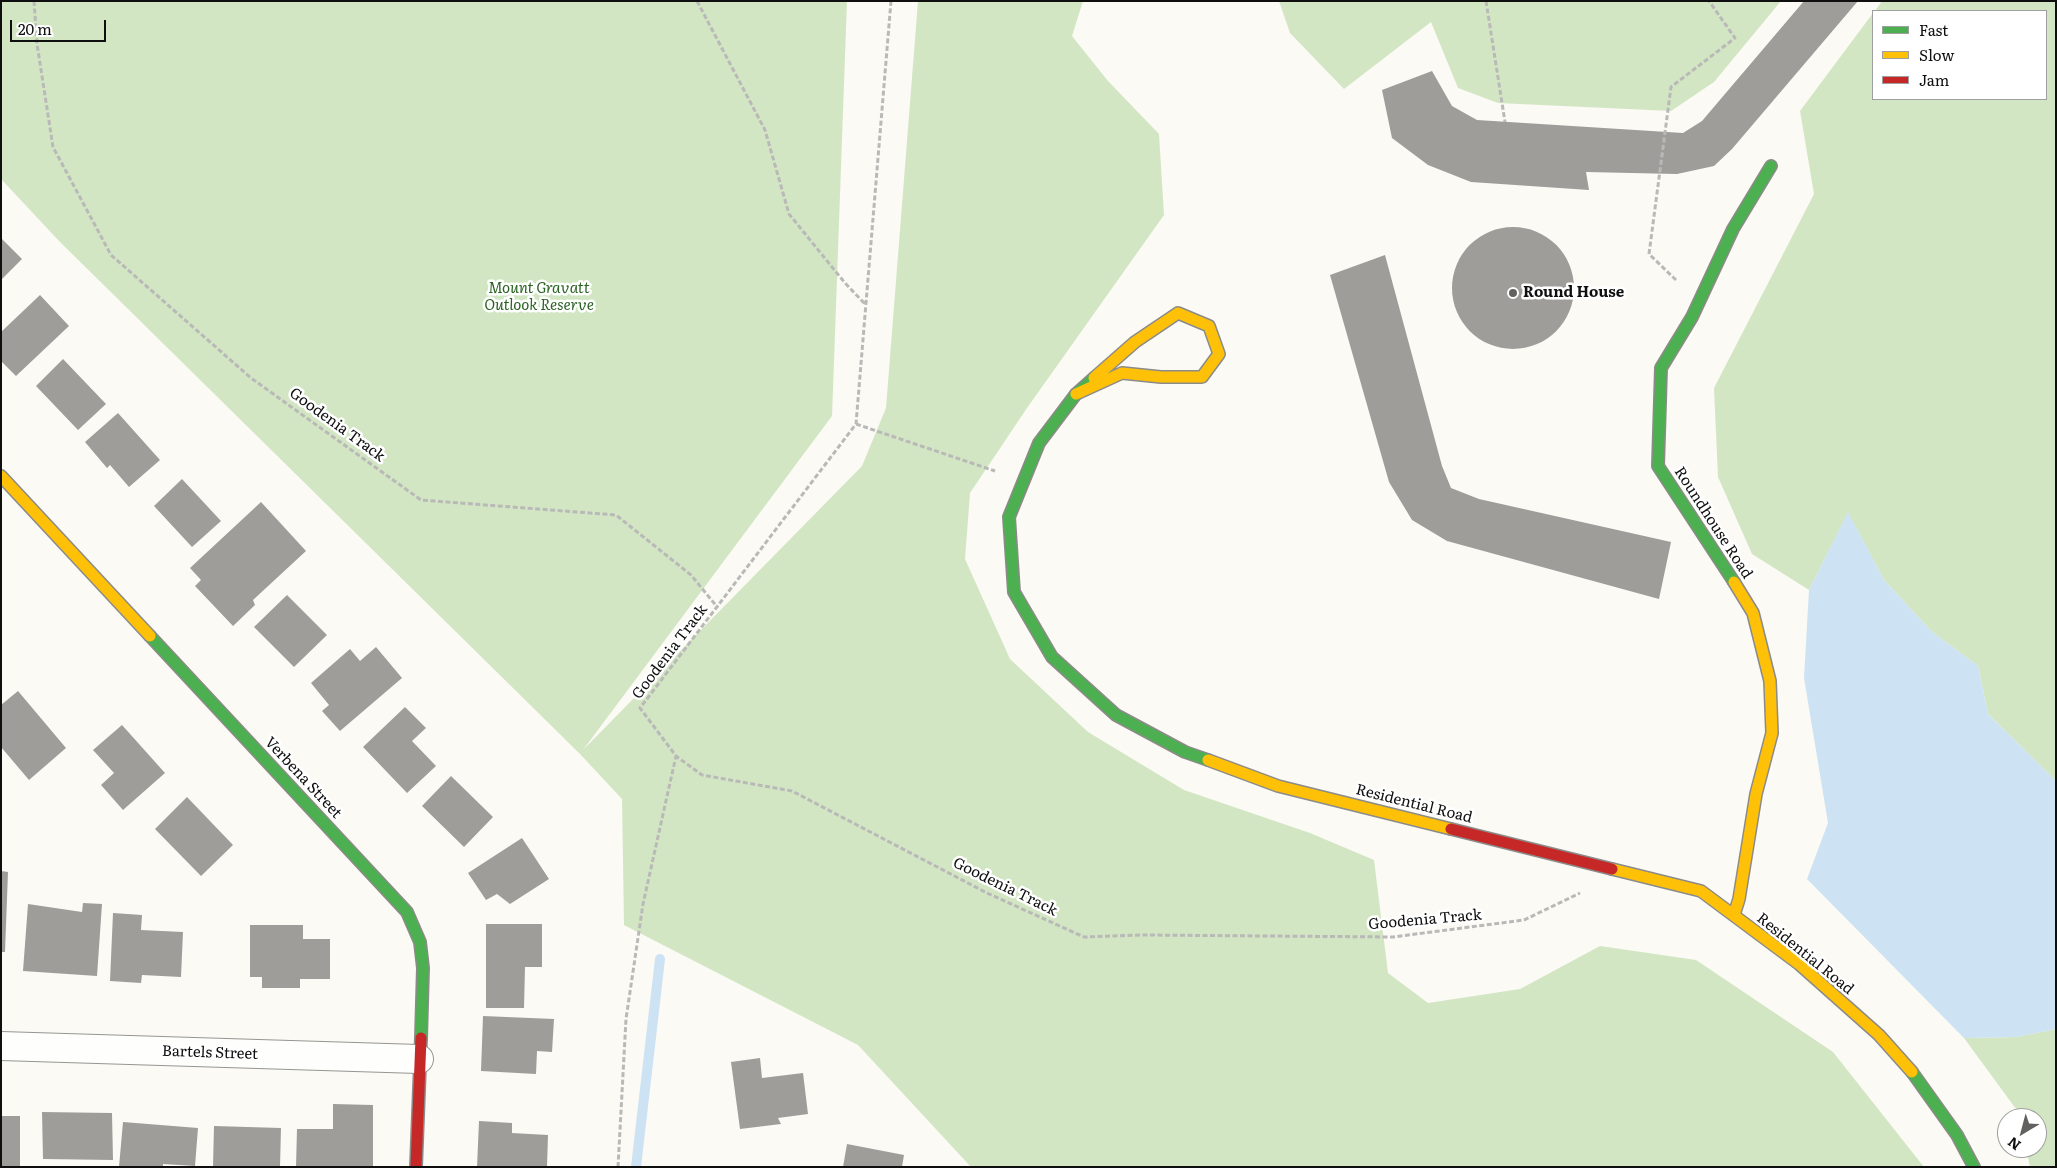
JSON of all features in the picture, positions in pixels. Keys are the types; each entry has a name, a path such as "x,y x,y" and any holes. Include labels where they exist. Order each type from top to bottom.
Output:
{"street":[{"name":"Roundhouse Road","path":"1734,915 1739,899 1756,794 1772,733 1770,681 1753,613 1713,548 1658,466 1661,368 1692,317 1733,229 1772,166"},
{"name":"Residential Road","path":"1076,394 1122,373 1161,377 1202,377 1219,354 1209,326 1178,313 1135,342 1076,394 1039,443 1009,517 1014,592 1052,657 1116,715 1186,752 1278,786 1701,890 1799,964 1879,1035 1921,1082 1958,1135 1974,1167"},
{"name":"Verbena Street","path":"1,476 407,912 416,931 422,955 416,1167"},
{"name":"Bartels Street","path":"1,1046 419,1059"}],"path":[{"name":"Goodenia Track","path":"34,1 37,44 53,147 111,255 251,378 421,500 616,516 691,575 718,608 640,708 676,756 702,775 792,791 987,892 1084,937 1152,935 1393,937 1524,920 1582,892"},
{"path":"697,1 764,130 789,214 845,283 866,305"},
{"path":"718,608 856,424 891,1"},
{"path":"1486,1 1505,122"},
{"path":"1699,302 1649,254 1671,87 1735,38 1709,1"},
{"path":"856,424 1024,481"},
{"path":"618,1167 626,1019 638,933 676,756"}],"green space":[{"name":"Mount Gravatt Outlook Reserve","path":"1,1 847,1 832,416 583,750 862,466 886,408 918,1 1083,1 1072,36 1108,81 1159,134 1164,215 1027,408 970,493 965,559 1010,659 1088,732 1184,790 1310,833 1374,860 1388,973 1428,1003 1520,989 1600,946 1696,960 1833,1052 1924,1167 971,1167 858,1045 624,925 622,799 580,754 60,242 1,179"},
{"path":"1279,1 1781,1 1714,82 1671,111 1498,103 1458,88 1431,22 1344,89 1290,33"},
{"path":"1882,1 2056,1 2056,781 1988,714 1978,666 1932,632 1884,580 1848,513 1809,590 1752,554 1718,477 1714,388 1814,194 1800,111 1872,14 1872,100 2047,100 2047,10 1876,10"},
{"path":"2056,1029 2056,1167 2030,1167 2028,1158 2047,1158 2047,1108 2015,1108 1964,1038 2016,1037"}],"water":[{"path":"1848,512 1884,580 1932,632 1978,666 1988,714 2056,781 2056,1029 2016,1037 1964,1038 1807,879 1828,823 1804,678 1809,590"}],"building":[{"path":"1804,1 1858,1 1732,149 1714,166 1677,174 1586,172 1589,190 1471,182 1428,165 1392,138 1382,90 1432,71 1452,106 1477,120 1683,133 1702,121"},
{"name":"Round House","path":"1513,227 1525,228 1536,232 1547,237 1556,245 1564,254 1569,265 1573,276 1573,300 1569,311 1564,322 1556,331 1547,339 1536,344 1525,348 1513,349 1501,348 1490,344 1479,339 1470,331 1462,322 1457,311 1453,300 1452,288 1453,276 1457,265 1462,254 1470,245 1479,237 1490,232 1501,228"},
{"path":"1,238 22,259 1,280"},
{"path":"1385,255 1442,466 1451,488 1479,499 1671,542 1659,599 1447,541 1412,520 1389,482 1330,275"},
{"path":"40,295 69,326 16,376 1,361 1,332"},
{"path":"63,359 106,404 78,430 36,386"},
{"path":"118,413 160,460 129,487 110,465 107,468 85,442"},
{"path":"182,479 221,521 192,547 154,506"},
{"path":"261,502 306,551 253,600 255,605 233,626 195,586 201,580 190,568"},
{"path":"287,595 327,635 294,667 254,627"},
{"path":"376,647 402,678 340,731 322,711 329,705 311,683 350,649 360,661"},
{"path":"18,691 66,748 29,780 1,747 1,705"},
{"path":"405,707 426,728 412,741 436,766 407,793 363,747"},
{"path":"122,725 165,773 123,810 101,785 114,773 93,750"},
{"path":"451,776 493,817 464,847 422,806"},
{"path":"187,797 233,845 201,876 155,829"},
{"path":"522,838 549,879 510,904 497,894 486,900 468,873"},
{"path":"1,871 8,872 5,952 1,952"},
{"path":"83,903 102,904 97,976 23,971 28,904 82,912"},
{"path":"113,913 142,915 141,930 183,932 181,977 142,975 141,983 110,981"},
{"path":"486,924 542,924 542,967 525,967 524,1008 486,1008"},
{"path":"250,925 303,925 303,939 330,939 330,979 300,979 300,988 262,988 262,977 250,977"},
{"path":"483,1016 554,1019 552,1052 537,1051 536,1074 481,1071"},
{"path":"760,1058 762,1078 803,1073 808,1114 778,1118 781,1124 740,1129 731,1062"},
{"path":"333,1104 373,1105 373,1167 296,1167 297,1129 333,1129"},
{"path":"42,1112 112,1113 113,1160 43,1159"},
{"path":"1,1116 20,1116 20,1167 1,1167"},
{"path":"479,1121 512,1123 512,1133 548,1135 547,1167 477,1167"},
{"path":"123,1122 198,1128 195,1166 163,1164 163,1167 119,1167"},
{"path":"214,1126 281,1128 280,1167 213,1167"},
{"path":"847,1144 904,1155 902,1167 843,1167"}],"waterway":[{"path":"636,1167 660,959"}],"traffic: fast":[{"path":"1734,582 1658,466 1661,368 1692,317 1733,229 1771,166"},
{"path":"1094,378 1076,394 1039,443 1009,517 1014,592 1052,657 1116,715 1185,752 1208,760"},
{"path":"150,636 407,912 420,942 423,968 421,1038"},
{"path":"1912,1072 1957,1135 1974,1167"}],"traffic: slow":[{"path":"1076,394 1122,373 1161,377 1202,377 1219,354 1209,326 1178,313 1135,342 1094,378"},
{"path":"1,476 150,636"},
{"path":"1734,582 1753,613 1770,681 1772,733 1756,794 1739,899 1734,915"},
{"path":"1208,760 1278,786 1451,829"},
{"path":"1612,869 1701,891 1799,964 1879,1035 1912,1072"}],"traffic: jam":[{"path":"1451,829 1612,869"},
{"path":"416,1167 421,1038"}],"place":[{"name":"Round House","path":"1513,293"}]}
